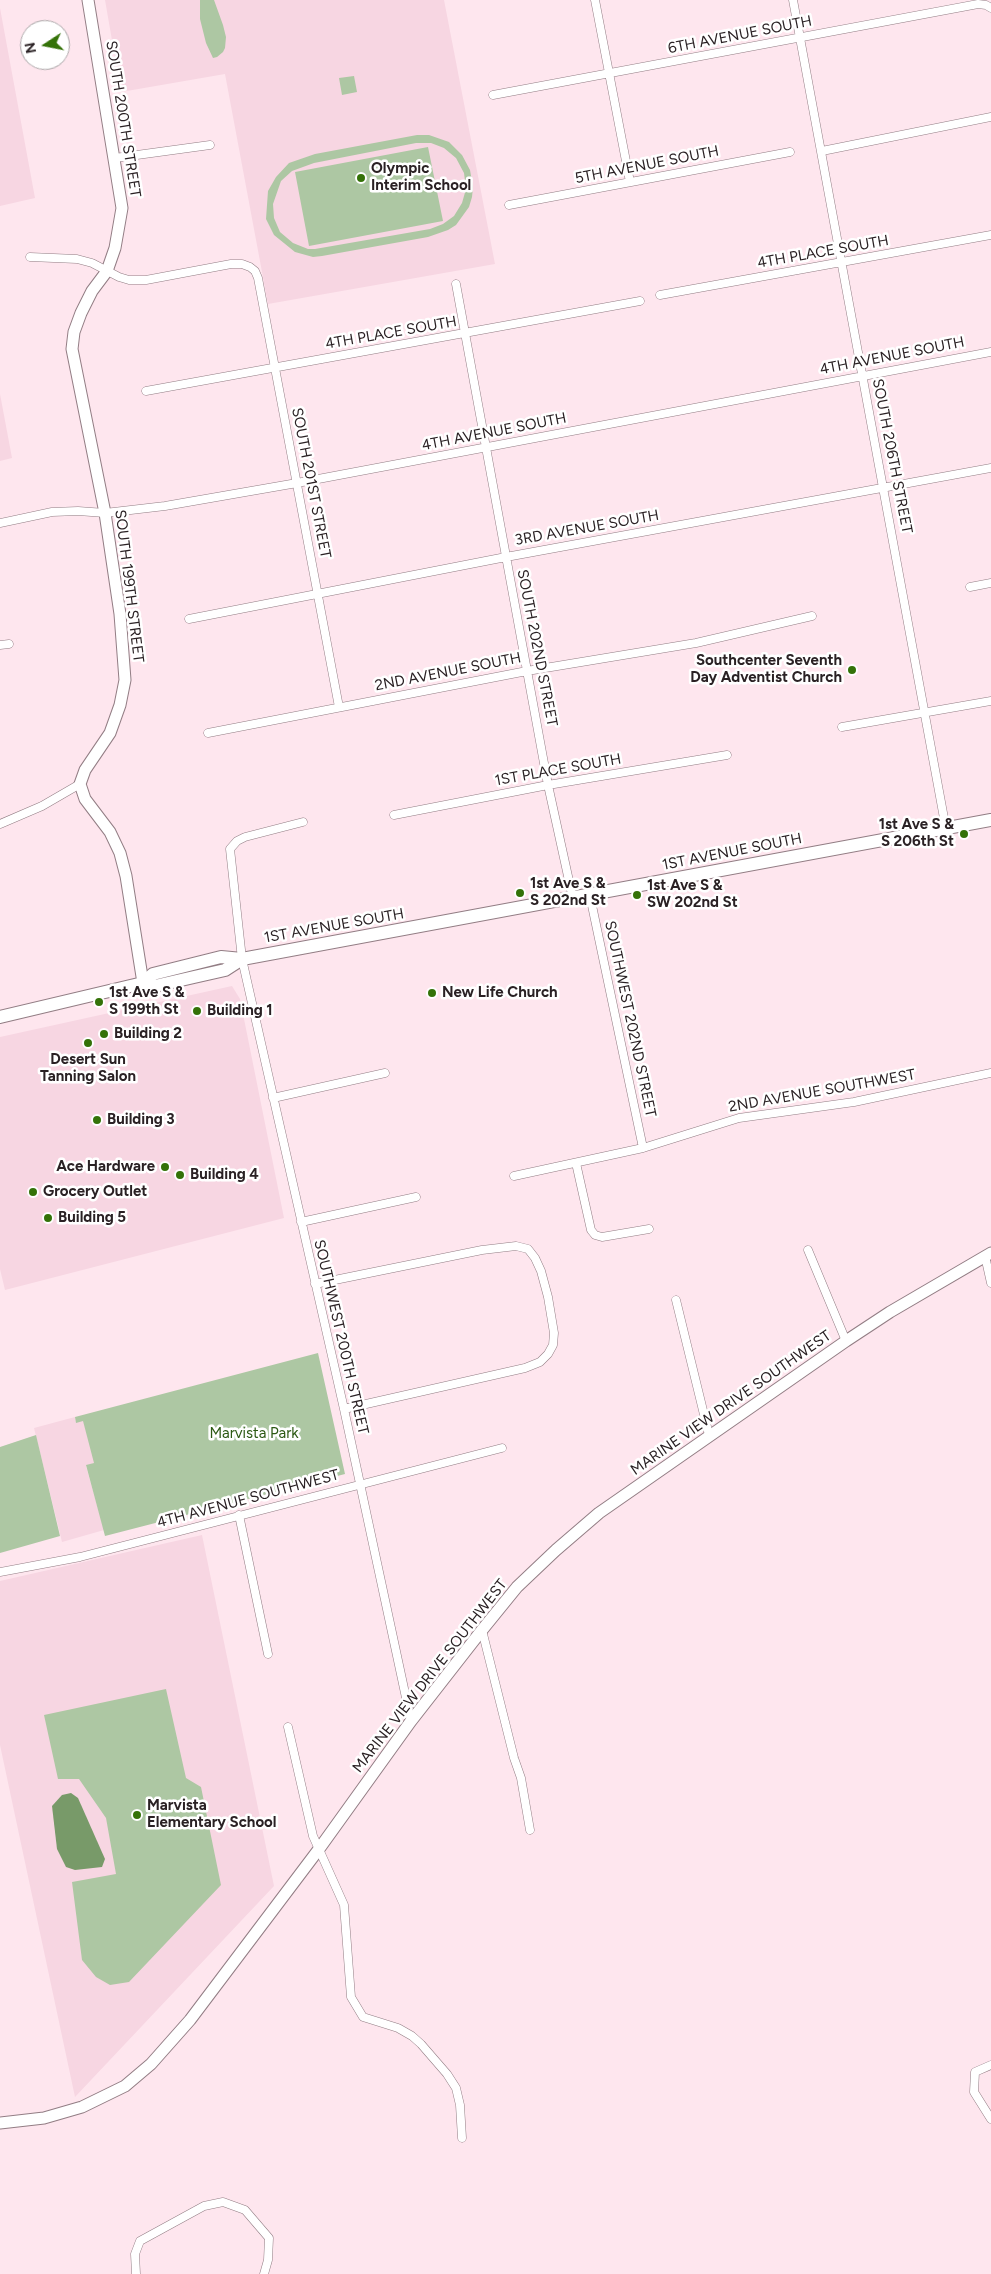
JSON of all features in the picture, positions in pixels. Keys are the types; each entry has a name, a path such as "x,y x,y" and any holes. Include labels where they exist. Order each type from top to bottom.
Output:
{"main road":[{"name":"1ST AVENUE SOUTH","path":"0,1017 143,984 153,974 221,957 242,959 590,896 991,820"}],"street":[{"name":"SOUTH 200TH STREET","path":"88,0 122,208 115,248 107,270"},
{"path":"595,0 630,182"},
{"name":"SOUTH 206TH STREET","path":"793,0 946,829"},
{"name":"6TH AVENUE SOUTH","path":"493,95 978,4 991,8"},
{"path":"822,151 991,117"},
{"path":"115,158 210,145"},
{"name":"5TH AVENUE SOUTH","path":"509,204 790,152"},
{"name":"4TH PLACE SOUTH","path":"660,295 991,235"},
{"path":"30,257 77,259 107,270"},
{"name":"SOUTH 201ST STREET","path":"107,270 129,280 146,280 230,264 242,264 250,267 258,278 340,706"},
{"name":"SOUTH 199TH STREET","path":"80,784 85,770 112,726 120,705 125,680 120,614 105,513 72,349 81,312 92,290 107,270"},
{"name":"SOUTH 202ND STREET","path":"456,284 548,785 573,899"},
{"name":"4TH PLACE SOUTH","path":"146,391 640,301"},
{"name":"4TH AVENUE SOUTH","path":"0,523 52,512 105,513 165,506 297,483 991,352"},
{"name":"3RD AVENUE SOUTH","path":"190,619 318,592 991,468"},
{"path":"970,587 991,582"},
{"name":"2ND AVENUE SOUTH","path":"208,733 527,671 696,643 812,616"},
{"path":"0,646 9,644"},
{"path":"842,727 991,701"},
{"name":"1ST PLACE SOUTH","path":"394,814 548,785 727,755"},
{"path":"0,824 42,806 80,784 84,799 110,832 121,858 143,984"},
{"path":"242,959 230,849 237,841 245,838 303,822"},
{"name":"SOUTHWEST 202ND STREET","path":"590,896 643,1148"},
{"name":"SOUTHWEST 200TH STREET","path":"242,959 344,1409 411,1721"},
{"path":"273,1098 385,1073"},
{"name":"2ND AVENUE SOUTHWEST","path":"514,1176 643,1148 739,1118 854,1102 991,1073"},
{"path":"576,1163 591,1230 595,1235 602,1237 649,1229"},
{"path":"301,1222 416,1197"},
{"path":"315,1284 502,1246 528,1249 541,1271 554,1333 548,1354 540,1362 525,1368 344,1409"},
{"path":"808,1250 846,1341"},
{"path":"988,1255 991,1283"},
{"name":"MARINE VIEW DRIVE SOUTHWEST","path":"0,2123 44,2118 82,2107 114,2093 136,2078 168,2047 319,1849 411,1721 482,1630 517,1587 556,1550 599,1513 846,1341 988,1255"},
{"path":"676,1300 709,1435"},
{"name":"4TH AVENUE SOUTHWEST","path":"0,1572 80,1557 502,1448"},
{"path":"239,1515 268,1654"},
{"path":"482,1630 511,1748 521,1778 530,1830"},
{"path":"288,1727 314,1836 344,1905 350,1997 355,2008 363,2016 398,2028 412,2036 441,2066 456,2088 462,2119 462,2138"},
{"path":"991,2064 975,2072 974,2092 991,2118"},
{"path":"136,2274 135,2254 140,2241 204,2206 223,2202 245,2210 269,2238 268,2260 264,2274"}],"shaded area":[{"name":"Olympic Interim School","path":"105,0 444,0 495,264 268,304 225,74 121,92"},
{"path":"0,8 35,198 0,206"},
{"path":"0,394 12,458 0,461"},
{"path":"232,986 240,999 284,1218 5,1290 0,1269 0,1037"},
{"path":"75,1417 76,1422 83,1420 95,1463 86,1466 104,1530 62,1542 34,1428"},
{"name":"Marvista Elementary School","path":"202,1535 274,1886 75,2097 0,1745 0,1581"},
{"path":"71,1793 78,1798 105,1859 102,1867 75,1870 66,1867 57,1849 52,1806 62,1795"}],"green space":[{"path":"200,0 214,0 223,25 226,37 225,48 217,57 213,58 206,43 200,19"},
{"path":"354,76 357,92 342,95 339,78"},
{"path":"417,135 429,135 449,142 462,155 470,170 473,187 469,207 456,225 428,237 322,256 313,257 295,252 274,235 266,219 268,191 276,177 289,163 315,154","holes":["416,143 431,143 444,148 456,158 464,173 466,189 462,203 454,216 443,224 430,229 315,249 308,249 293,243 280,232 274,218 273,204 281,181 292,171 314,163"]},
{"path":"428,147 443,221 309,246 295,172"},
{"name":"Marvista Park","path":"318,1353 345,1474 105,1536 86,1465 94,1463 83,1421 76,1423 75,1417"},
{"path":"36,1435 60,1536 0,1553 0,1447"},
{"path":"166,1689 186,1778 201,1787 221,1885 129,1982 110,1985 96,1977 82,1960 72,1882 116,1874 106,1818 79,1779 58,1779 44,1715"}],"place":[{"name":"Olympic Interim School","path":"361,178"},
{"name":"Southcenter Seventh Day Adventist Church","path":"852,670"},
{"name":"1st Ave S & S 206th St","path":"964,834"},
{"name":"1st Ave S & S 202nd St","path":"520,893"},
{"name":"1st Ave S & SW 202nd St","path":"637,895"},
{"name":"New Life Church","path":"432,993"},
{"name":"1st Ave S & S 199th St","path":"99,1002"},
{"name":"Building 1","path":"197,1011"},
{"name":"Building 2","path":"104,1034"},
{"name":"Desert Sun Tanning Salon","path":"88,1043"},
{"name":"Building 3","path":"97,1120"},
{"name":"Ace Hardware","path":"165,1167"},
{"name":"Building 4","path":"180,1175"},
{"name":"Grocery Outlet","path":"33,1192"},
{"name":"Building 5","path":"48,1218"},
{"name":"Marvista Elementary School","path":"137,1815"}]}
